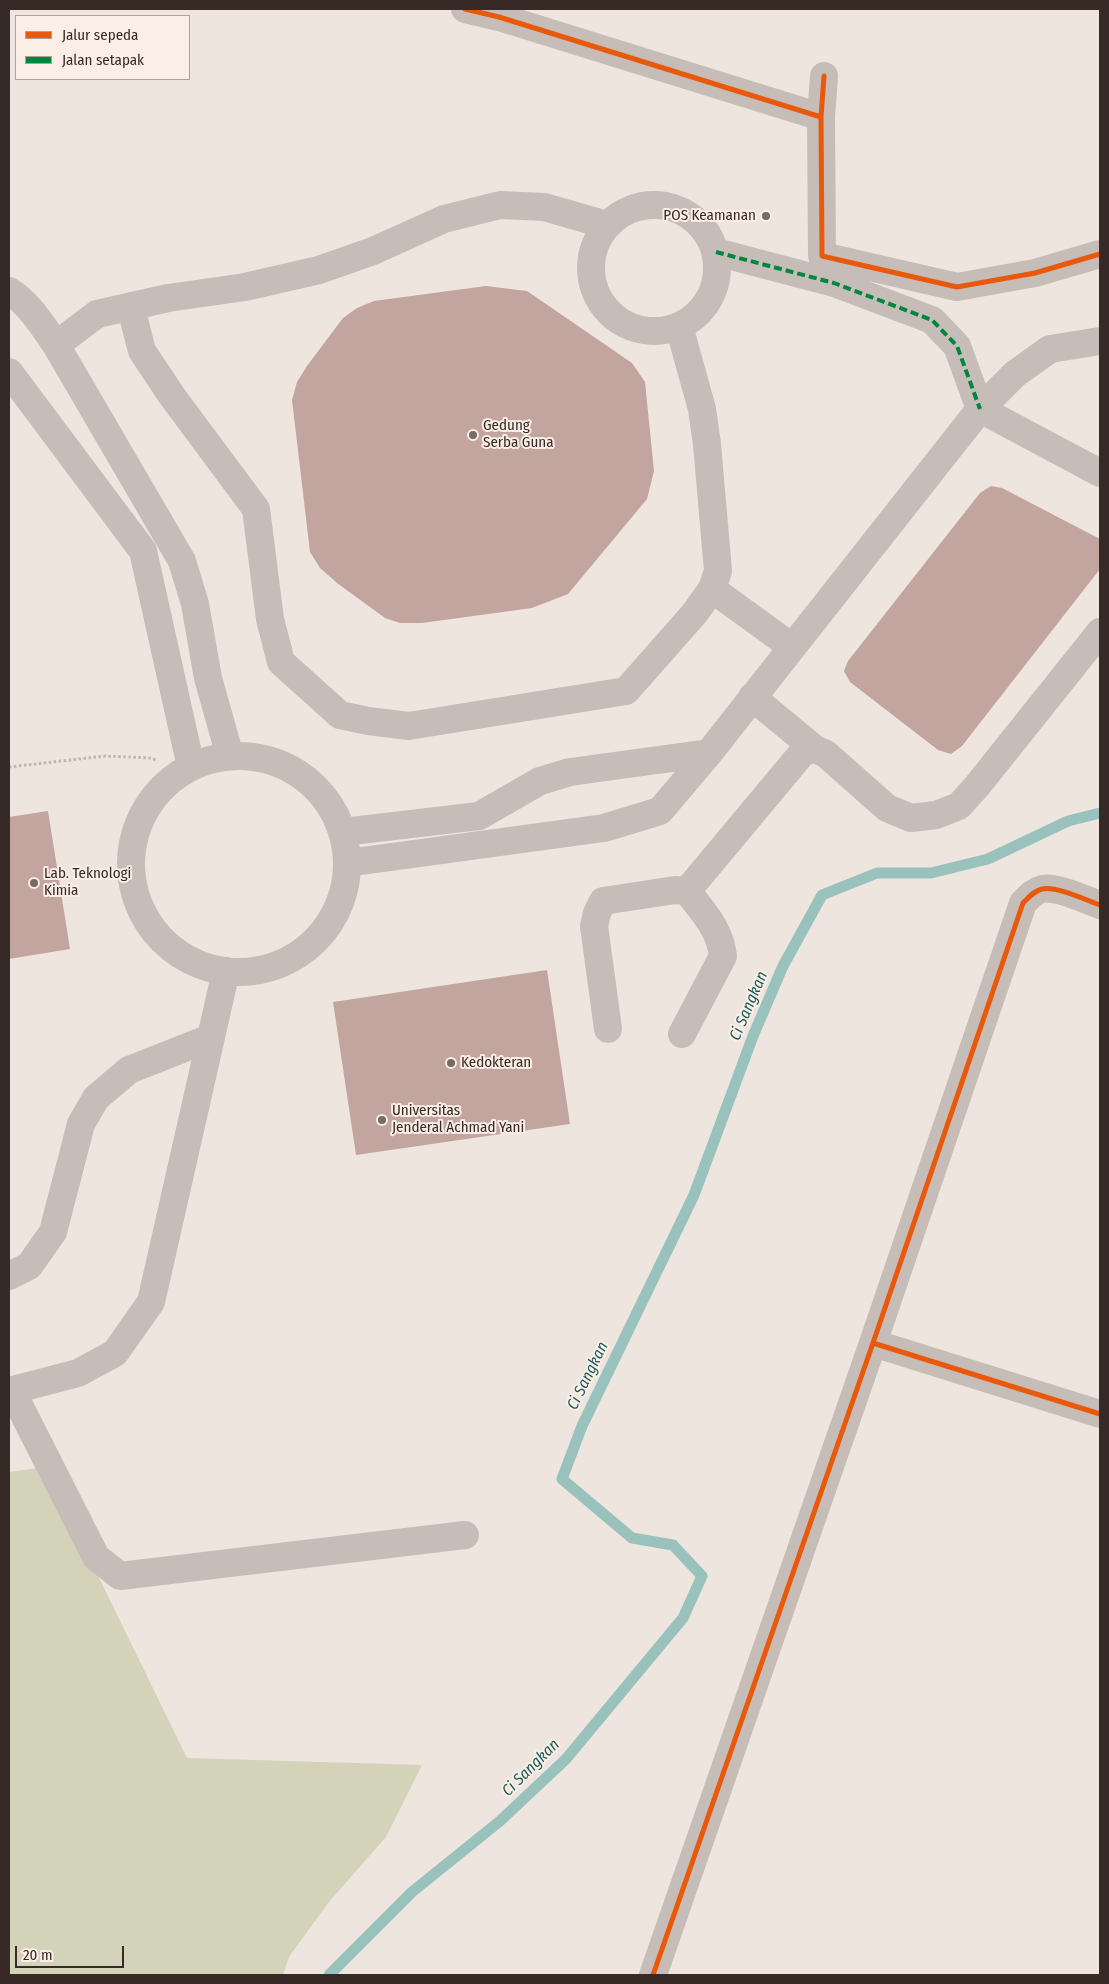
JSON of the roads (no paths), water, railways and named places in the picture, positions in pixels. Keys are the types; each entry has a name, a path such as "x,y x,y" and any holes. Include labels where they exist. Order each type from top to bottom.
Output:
{"street":[{"path":"465,9 499,17 821,117"},
{"path":"824,76 821,117 822,256 957,287 1035,273 1100,254"},
{"path":"56,345 97,314 131,308 168,298 245,287 319,270 373,251 444,219 500,205 544,207 607,225"},
{"path":"660,205 679,210 696,220 708,235 716,252 718,272 713,291 703,308 692,319 679,326 660,331 642,330 624,324 609,313 598,298 591,279 591,260 596,241 607,225 622,213 640,206 660,205"},
{"path":"716,252 834,284 932,320 956,346 980,408 1100,473"},
{"path":"9,291 18,297 37,318 56,345 182,561 195,604 208,678 230,756"},
{"path":"131,308 142,351 172,396 256,509 270,619 281,662 340,715 368,721 409,726 626,691 694,614 712,589 718,571 707,444 702,409 679,326"},
{"path":"347,863 604,828 660,811 709,752 980,408 1015,374 1050,349 1097,343"},
{"path":"9,372 144,551 187,769"},
{"path":"712,589 792,647"},
{"path":"752,697 816,749 826,754 887,808 912,818 936,815 959,806 977,786 1100,632"},
{"path":"687,891 803,752 816,749"},
{"path":"343,832 479,816 540,781 570,772 709,752"},
{"path":"230,756 255,756 279,763 300,774 319,790 333,810 343,832 348,855 347,880 340,903 329,925 313,943 294,957 272,967 249,972 226,971 203,965 181,955 162,940 148,922 137,902 131,879 131,853 136,829 146,806 162,786 187,769 206,760 230,756"},
{"path":"653,1975 874,1343 1024,903 1032,894 1043,889 1057,890 1100,905"},
{"path":"608,1029 594,926 597,913 604,901 675,890 687,891 716,930 721,941 723,956 682,1034"},
{"path":"226,971 151,1302 115,1353 78,1373 10,1391 96,1557 120,1576 464,1535"},
{"path":"9,1276 29,1266 53,1232 81,1124 96,1098 129,1070 210,1038"},
{"path":"874,1343 1100,1414"}],"waterway":[{"name":"Ci Sangkan","path":"329,1975 412,1892 500,1821 566,1759 683,1618 702,1576 673,1545 632,1538 562,1479 582,1426 694,1195 753,1036 783,966 822,895 877,873 931,873 988,859 1068,821 1100,813"}],"place":[{"name":"POS Keamanan","path":"766,216"},
{"name":"Gedung Serba Guna","path":"473,435"},
{"name":"Lab. Teknologi Kimia","path":"34,883"},
{"name":"Kedokteran","path":"451,1063"},
{"name":"Universitas Jenderal Achmad Yani","path":"382,1120"}]}
